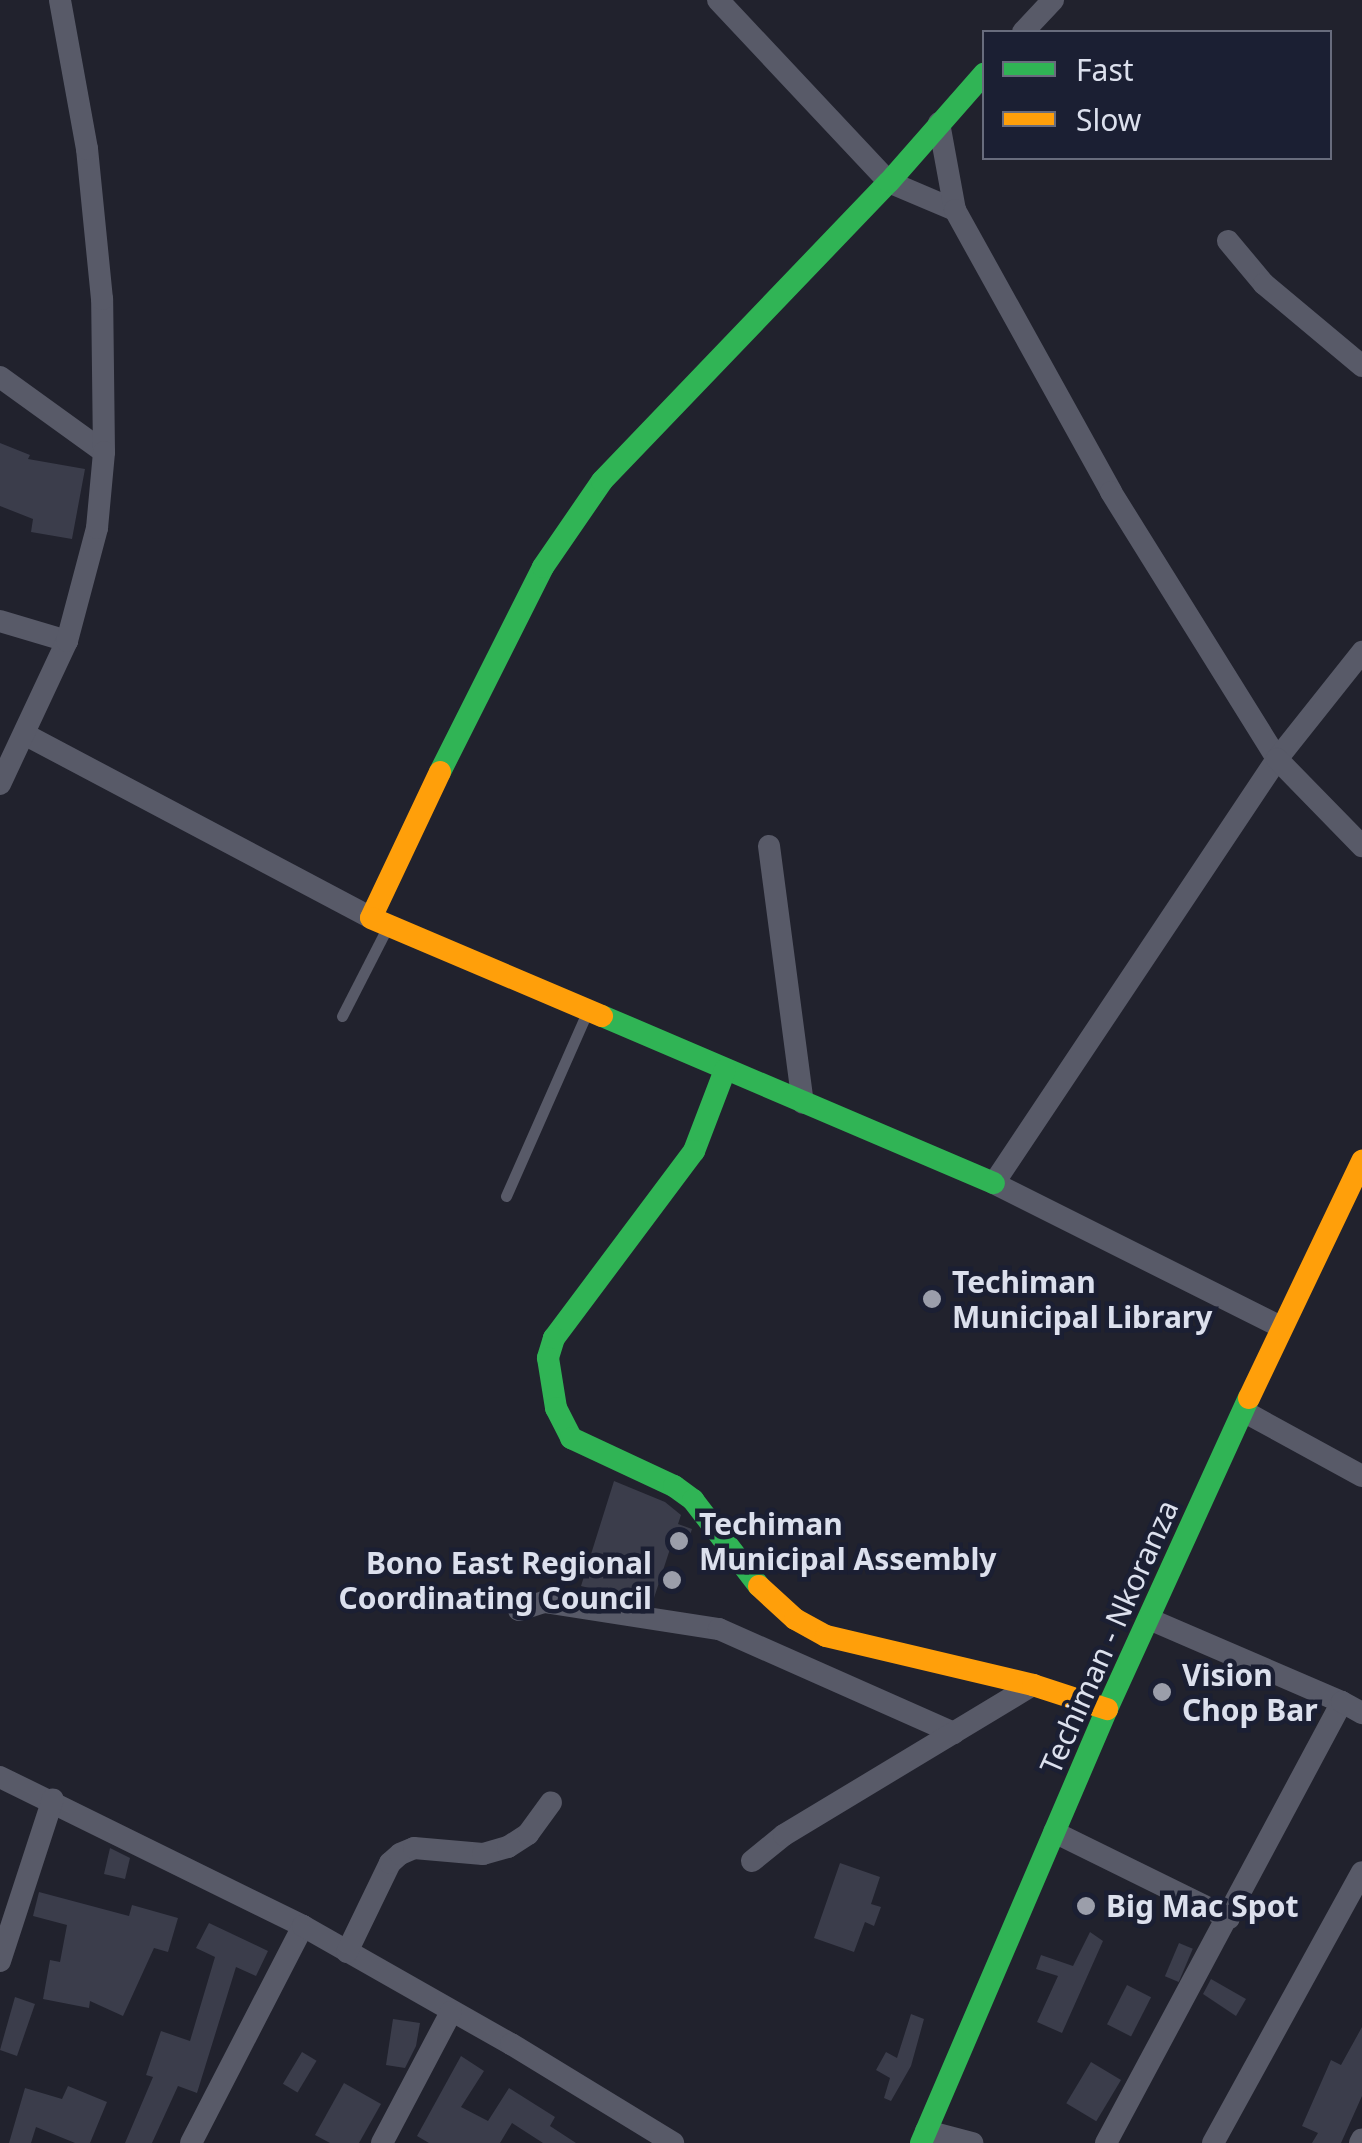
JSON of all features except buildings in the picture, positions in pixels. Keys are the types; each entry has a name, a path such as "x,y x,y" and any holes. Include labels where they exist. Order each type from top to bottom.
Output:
{"street":[{"path":"0,784 67,641 96,528 104,452 102,300 89,168 60,0"},
{"path":"718,0 889,182 955,210"},
{"path":"1025,30 1053,0"},
{"path":"379,922 470,708 543,567 602,481 889,182 982,76"},
{"path":"939,123 955,210 1111,492 1276,758 1362,846"},
{"path":"1228,241 1264,284 1362,366"},
{"path":"0,378 104,452"},
{"path":"0,621 67,641"},
{"path":"994,1183 1276,758 1362,652"},
{"path":"26,735 379,922 994,1183 1281,1327"},
{"path":"768,846 804,1103"},
{"path":"725,1070 694,1151 554,1338 548,1358 550,1381 556,1408 571,1438 595,1454 674,1486 693,1500 759,1586 795,1619 826,1636 1034,1684 1107,1709"},
{"name":"Techiman - Nkoranza","path":"924,2137 1107,1709 1281,1327 1362,1162"},
{"path":"1244,1412 1362,1476"},
{"path":"519,1610 544,1602 719,1630 954,1733"},
{"path":"1106,2143 1229,1918 1352,1708 1149,1619"},
{"path":"752,1861 784,1835 1034,1684"},
{"path":"0,1777 53,1799 303,1926 451,2012 641,2134 673,2143"},
{"path":"0,1961 53,1799"},
{"path":"348,1952 390,1862 400,1854 414,1848 483,1854 508,1847 528,1834 552,1802"},
{"path":"1054,1832 1229,1918"},
{"path":"1213,2143 1362,1872"},
{"path":"192,2143 303,1926"},
{"path":"382,2143 451,2012"},
{"path":"924,2137 972,2143"}],"lane":[{"path":"342,1016 379,922"},
{"path":"506,1196 587,1011"}],"traffic: fast":[{"path":"440,772 543,567 602,481 889,182 982,76"},
{"path":"602,1016 994,1183"},
{"path":"725,1070 694,1151 554,1338 548,1358 556,1408 571,1438 674,1486 693,1500 759,1586"},
{"path":"921,2143 1107,1709 1249,1398"}],"traffic: slow":[{"path":"440,772 371,918 602,1016"},
{"path":"1249,1398 1362,1161"},
{"path":"759,1586 795,1619 826,1636 1033,1685 1107,1709"}],"place":[{"name":"Techiman Municipal Library","path":"932,1299"},
{"name":"Techiman Municipal Assembly","path":"679,1541"},
{"name":"Bono East Regional Coordinating Council","path":"672,1580"},
{"name":"Vision Chop Bar","path":"1162,1692"},
{"name":"Big Mac Spot","path":"1086,1906"}]}
